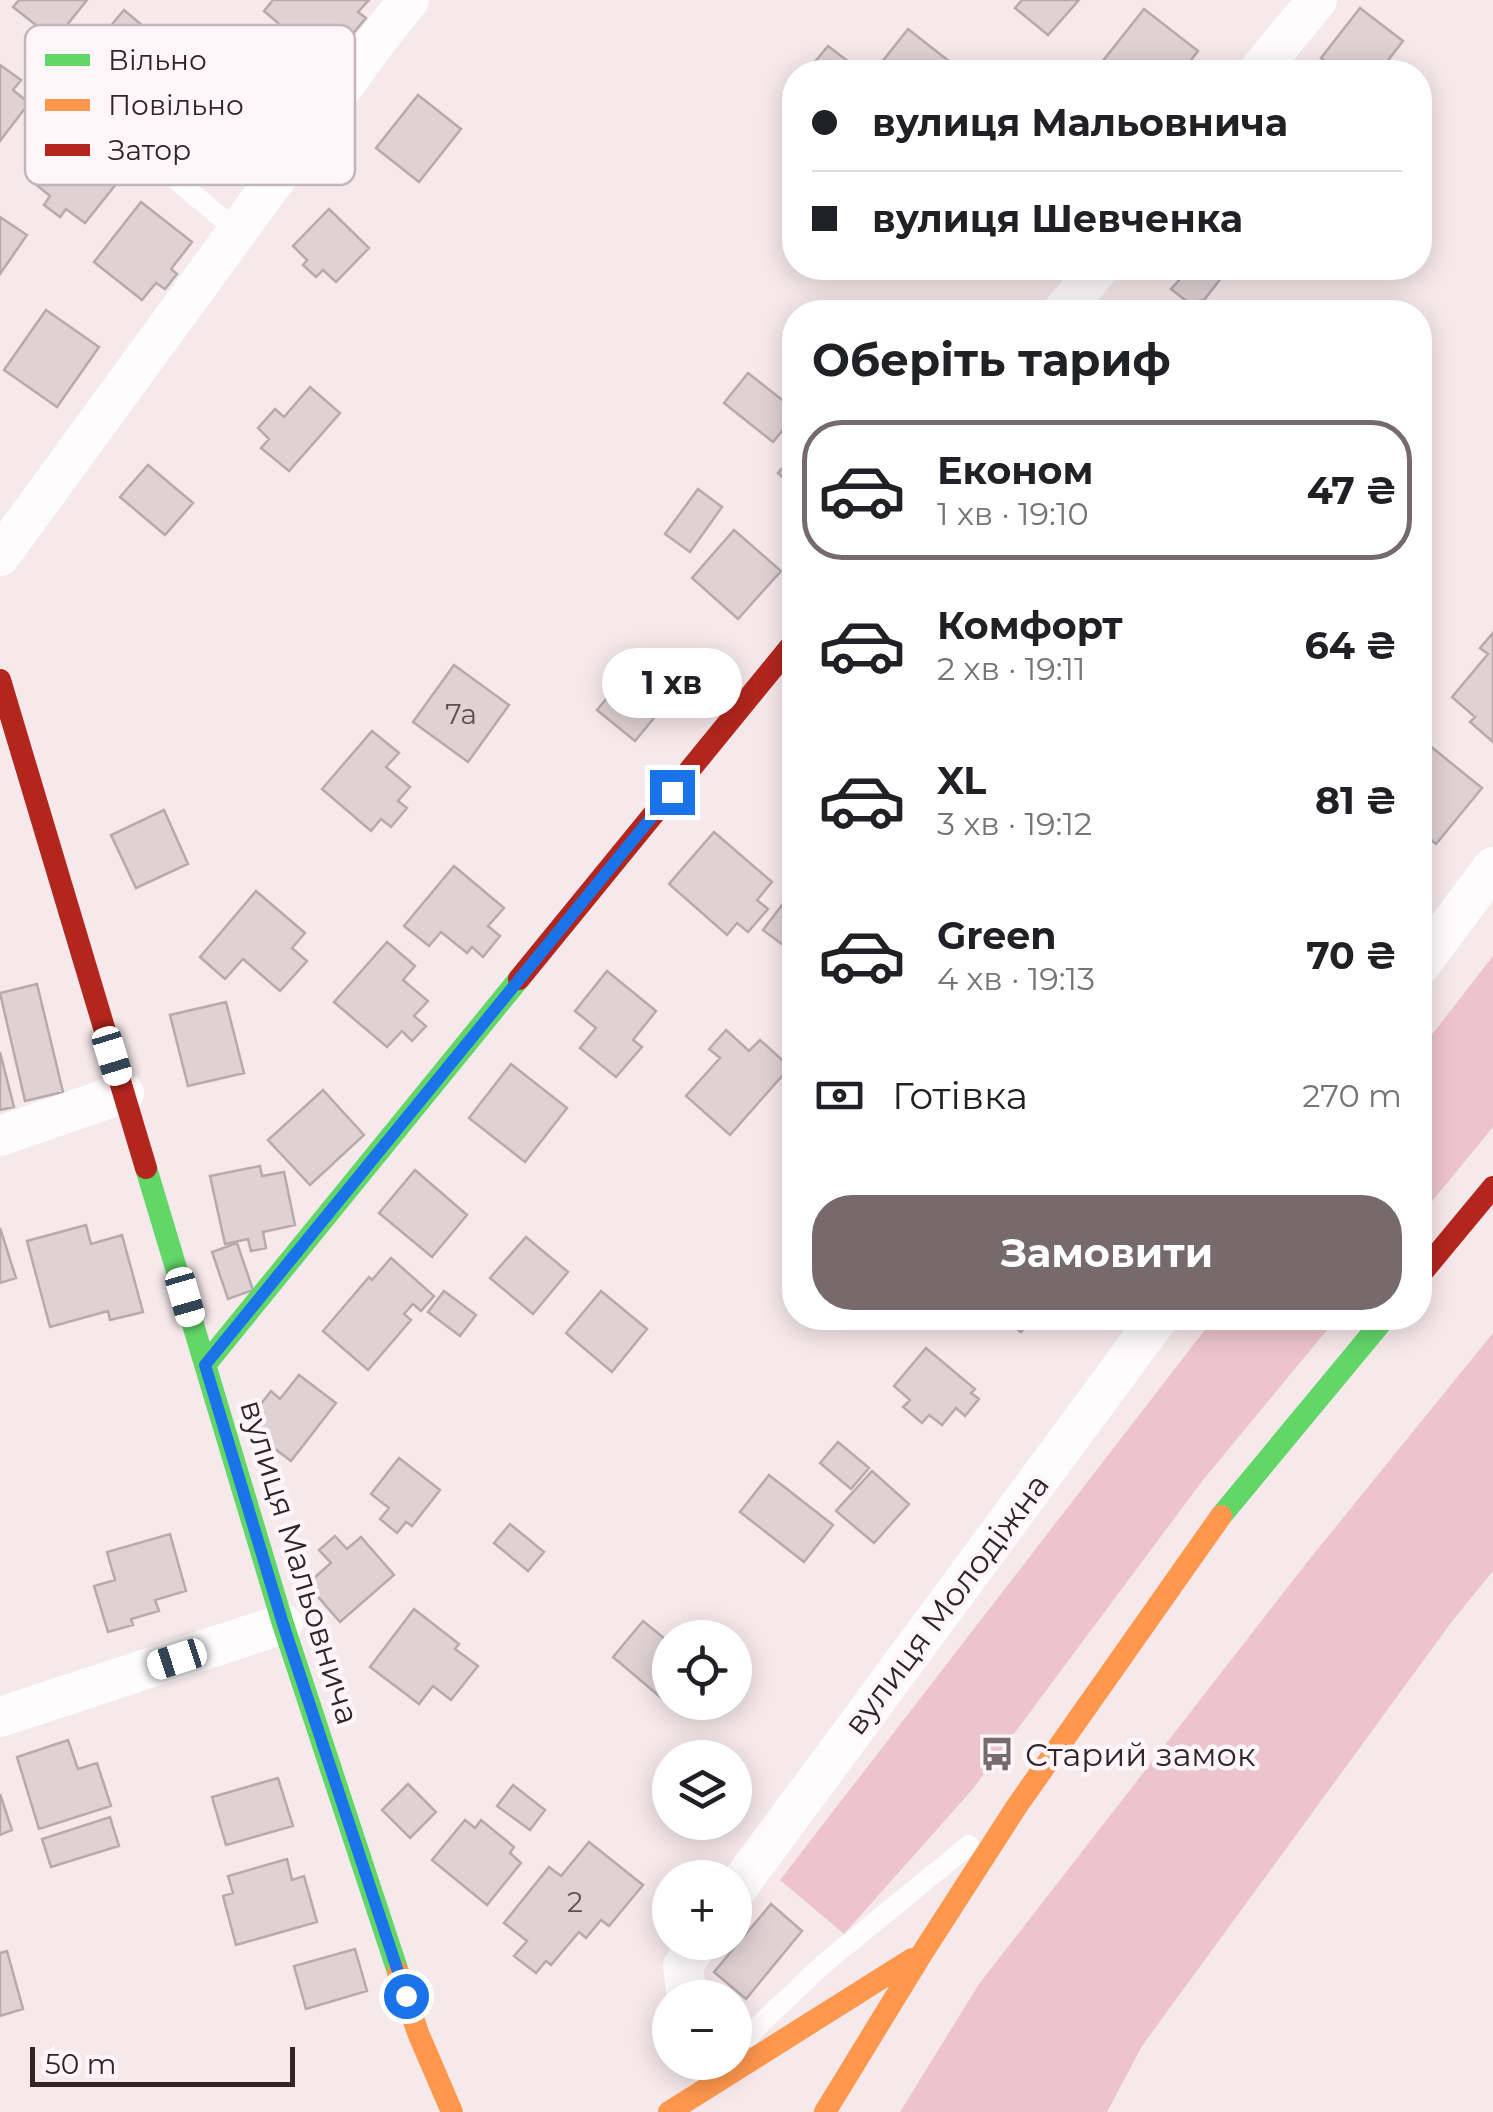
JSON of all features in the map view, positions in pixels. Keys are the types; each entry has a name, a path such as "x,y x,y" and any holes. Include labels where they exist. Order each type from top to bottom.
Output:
{"street":[{"path":"355,70 410,0"},
{"path":"1268,60 1316,0"},
{"path":"0,556 271,185"},
{"path":"1072,300 1089,280"},
{"path":"205,1365 782,657"},
{"name":"вулиця Мальовнича","path":"0,680 283,1624 418,2033 452,2112"},
{"path":"1432,949 1493,867"},
{"path":"0,1136 124,1093"},
{"path":"1432,1260 1493,1186"},
{"name":"вулиця Молодіжна","path":"752,1867 1149,1330"},
{"path":"825,2112 1017,1806 1232,1502 1375,1330"},
{"path":"0,1717 283,1624"},
{"path":"752,2053 924,1952"}],"lane":[{"path":"184,185 238,230"},
{"path":"752,2032 820,1966 1017,1806"}],"shaded area":[{"path":"1493,956 1493,1127 1432,1201 1432,1035"},
{"path":"1205,1330 1327,1330 1203,1480 972,1790 844,1934 780,1880"},
{"path":"1493,1333 1493,1571 1453,1620 1142,2046 1107,2112 900,2112 979,1984 1308,1561"}],"building":[{"path":"19,0 87,0 67,25 36,25 13,7"},
{"path":"273,0 369,0 358,12 366,18 355,31 355,25 276,25 264,11"},
{"path":"1022,0 1079,0 1048,35 1015,8"},
{"path":"1360,8 1403,41 1388,60 1321,58"},
{"path":"1144,9 1198,51 1191,60 1104,60"},
{"path":"124,10 142,25 111,25"},
{"path":"908,29 948,60 883,60"},
{"path":"828,46 846,60 816,60"},
{"path":"0,65 21,80 13,90 25,100 25,108 0,141"},
{"path":"418,95 461,129 419,182 376,148"},
{"path":"37,185 115,185 85,223 66,209 60,217 44,205 50,196"},
{"path":"141,202 192,242 171,269 177,274 165,289 156,283 142,300 94,262"},
{"path":"329,209 369,248 336,282 323,270 316,277 303,265 307,260 293,246"},
{"path":"0,217 27,235 0,274"},
{"path":"1179,280 1220,280 1204,300 1185,300 1171,289"},
{"path":"46,310 99,347 57,407 4,370"},
{"path":"748,373 782,400 782,431 773,442 724,403"},
{"path":"310,387 340,413 289,471 261,448 269,439 258,428 275,409 284,417"},
{"path":"148,465 193,503 165,535 120,497"},
{"path":"698,489 722,507 690,552 665,534"},
{"path":"734,530 781,571 738,619 692,578"},
{"path":"1493,633 1493,742 1470,722 1475,717 1452,697 1488,654 1480,648"},
{"path":"645,652 683,683 635,741 597,710"},
{"path":"454,665 509,705 468,762 413,722"},
{"path":"372,731 399,753 386,767 410,787 398,801 407,808 391,827 381,819 371,831 322,789"},
{"path":"1432,747 1482,788 1436,844 1432,841"},
{"path":"164,810 188,864 136,888 111,835"},
{"path":"714,832 772,882 757,900 768,909 748,932 737,923 727,935 669,884"},
{"path":"454,866 504,908 488,926 500,936 483,957 472,947 467,953 441,932 429,946 404,926"},
{"path":"256,891 305,933 292,948 307,961 280,991 243,959 225,979 200,957"},
{"path":"782,905 782,944 763,930"},
{"path":"387,942 415,966 403,980 428,1001 414,1016 426,1026 412,1041 402,1031 387,1047 334,1002"},
{"path":"607,971 656,1011 633,1040 642,1047 616,1077 580,1048 596,1028 575,1011"},
{"path":"37,984 63,1092 25,1101 0,993"},
{"path":"226,1002 244,1073 188,1086 170,1015"},
{"path":"726,1030 749,1051 760,1040 782,1060 782,1076 730,1135 686,1096 720,1058 709,1049"},
{"path":"0,1052 14,1107 0,1110"},
{"path":"511,1064 567,1108 525,1162 469,1118"},
{"path":"323,1090 364,1135 310,1185 268,1140"},
{"path":"260,1166 262,1176 284,1172 295,1225 263,1232 266,1248 251,1251 248,1239 225,1244 210,1176"},
{"path":"415,1170 467,1215 432,1257 379,1213"},
{"path":"86,1225 91,1244 122,1235 143,1312 110,1320 108,1311 50,1327 27,1241"},
{"path":"0,1228 16,1278 0,1283"},
{"path":"526,1237 568,1272 533,1314 490,1278"},
{"path":"237,1243 253,1290 228,1299 212,1252"},
{"path":"391,1258 434,1296 421,1311 413,1304 404,1314 411,1320 368,1370 323,1331 369,1277 372,1280"},
{"path":"444,1291 476,1315 460,1336 428,1312"},
{"path":"601,1291 647,1329 612,1372 566,1333"},
{"path":"926,1348 975,1389 971,1393 979,1399 965,1416 956,1408 942,1425 929,1415 922,1423 903,1407 910,1400 894,1386"},
{"path":"299,1375 336,1403 291,1461 254,1433 264,1420 254,1413 271,1391 280,1399"},
{"path":"838,1442 869,1468 851,1489 820,1463"},
{"path":"399,1458 440,1490 412,1526 406,1522 397,1533 380,1519 389,1508 371,1494"},
{"path":"872,1471 909,1504 874,1543 836,1511"},
{"path":"769,1475 833,1525 804,1562 740,1512"},
{"path":"510,1524 544,1552 528,1571 494,1543"},
{"path":"170,1534 186,1591 155,1600 159,1611 131,1619 133,1625 108,1632 94,1586 115,1580 107,1552"},
{"path":"335,1536 347,1549 361,1537 394,1575 340,1622 307,1584 331,1563 319,1550"},
{"path":"414,1609 459,1644 455,1649 478,1666 451,1700 433,1686 419,1704 370,1667"},
{"path":"643,1621 652,1628 652,1690 613,1657"},
{"path":"68,1740 78,1769 97,1763 111,1806 39,1829 17,1757"},
{"path":"278,1778 293,1826 226,1845 212,1797"},
{"path":"408,1784 436,1812 410,1838 382,1810"},
{"path":"513,1785 545,1810 530,1830 497,1806"},
{"path":"0,1794 12,1830 0,1835"},
{"path":"110,1817 119,1846 51,1867 42,1839"},
{"path":"465,1820 475,1828 481,1820 514,1847 510,1853 521,1863 487,1905 432,1860"},
{"path":"589,1842 643,1885 609,1926 601,1920 586,1938 579,1932 551,1965 546,1961 536,1973 514,1956 527,1941 504,1923 549,1867 561,1876"},
{"path":"287,1859 292,1880 304,1876 317,1922 236,1945 223,1896 233,1893 228,1876"},
{"path":"771,1904 802,1931 752,1992 752,1980 723,1980 714,1972 724,1960 752,1960 752,1927"},
{"path":"355,1949 367,1991 306,2009 294,1966"},
{"path":"7,1951 23,2009 0,2016 0,1953"}],"traffic: fast":[{"path":"205,1365 519,979"},
{"path":"146,1168 283,1624 398,1972"},
{"path":"1221,1516 1375,1330"}],"traffic: slow":[{"path":"825,2112 1017,1806 1221,1516"},
{"path":"669,2112 912,1959"},
{"path":"398,1972 418,2033 452,2112"}],"traffic: jam":[{"path":"519,979 782,657"},
{"path":"0,680 146,1168"},
{"path":"1432,1261 1493,1187"}],"place":[{"name":"Старий замок","path":"997,1754"}],"route":[{"path":"406,1996 283,1624 205,1365 672,792"}]}
